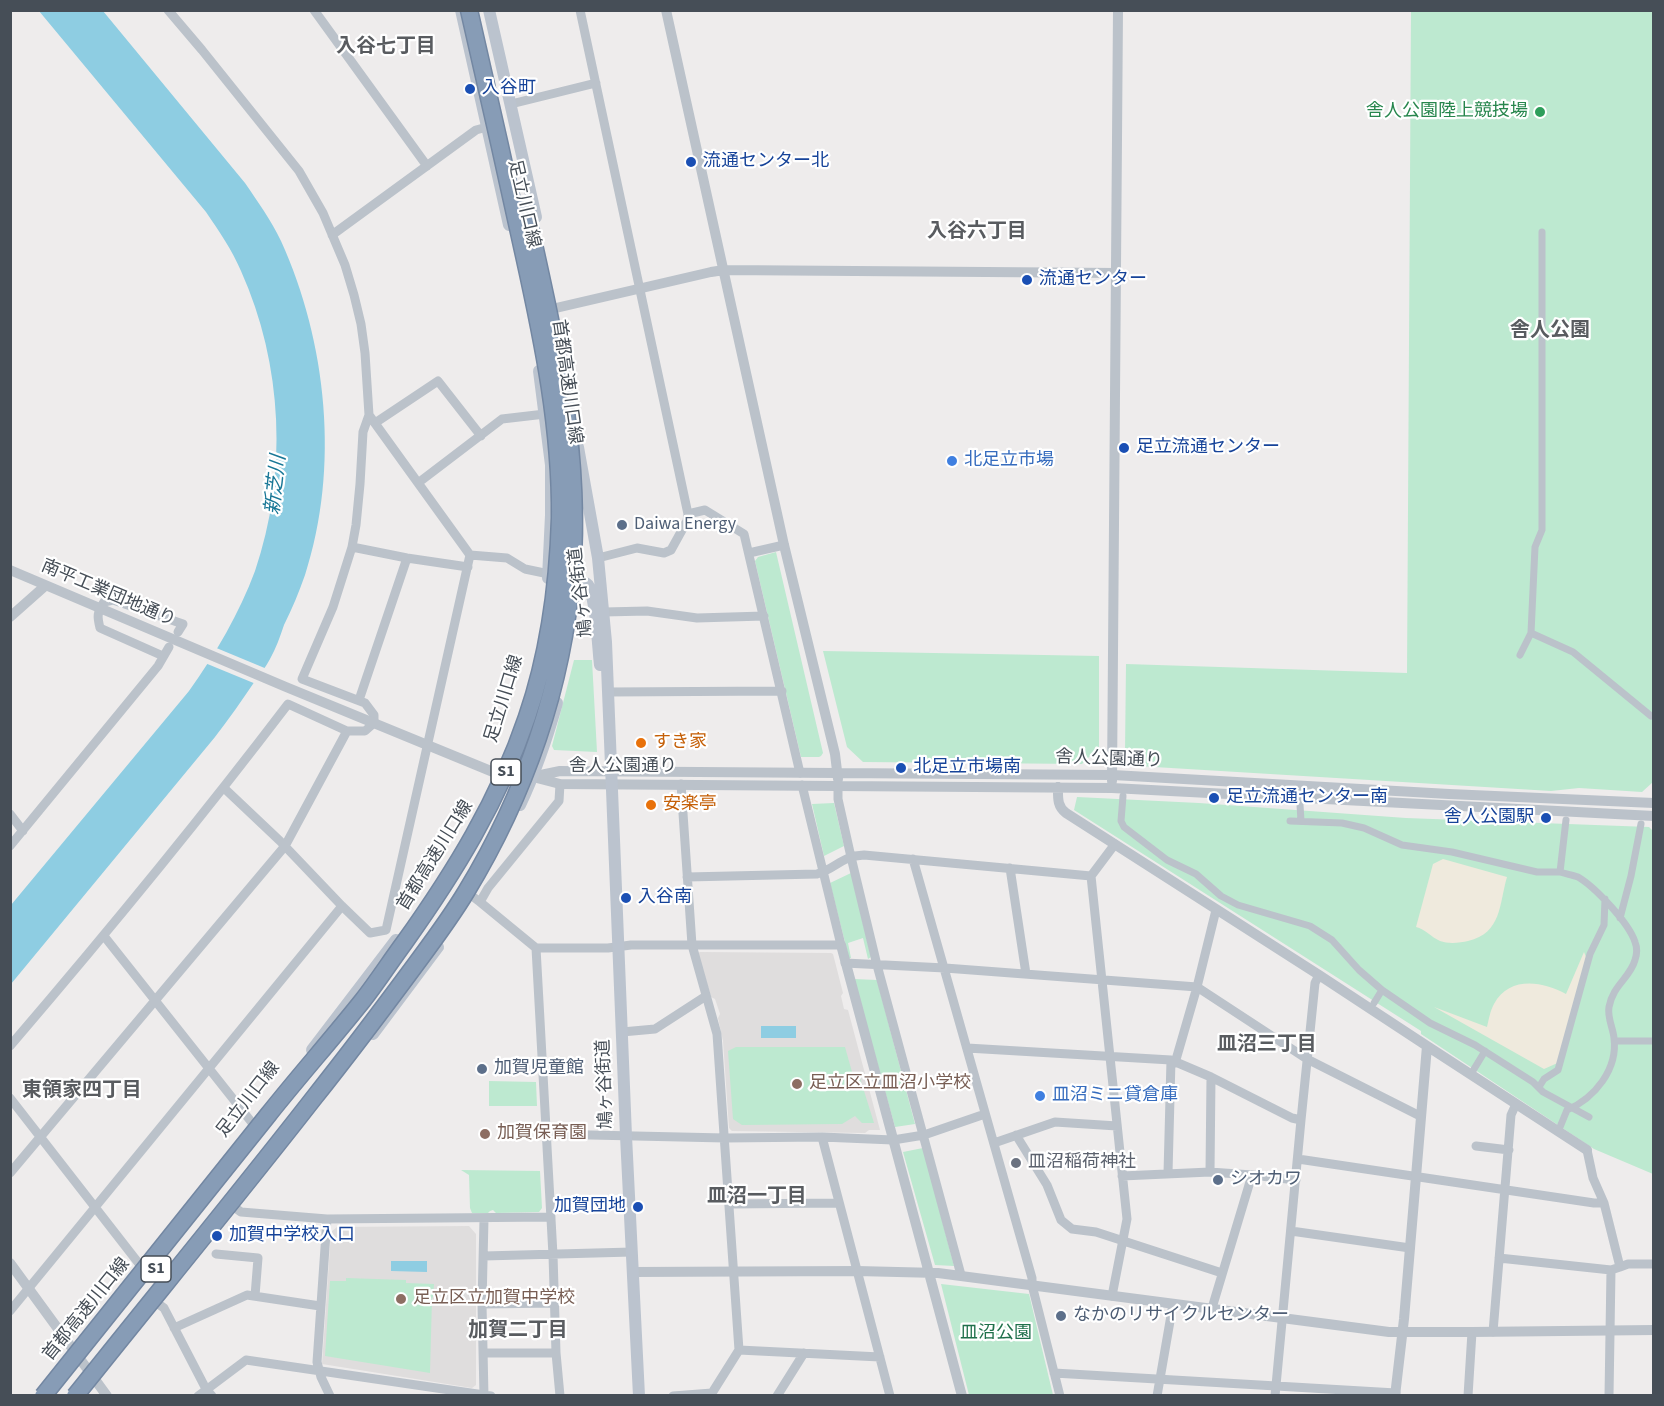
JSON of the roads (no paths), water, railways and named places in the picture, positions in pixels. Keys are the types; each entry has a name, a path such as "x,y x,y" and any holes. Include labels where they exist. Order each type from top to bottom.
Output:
{"highway":[{"name":"首都高速川口線","path":"43,1395 363,1000 417,924 472,840 505,773 528,716 540,676 550,626 557,570 560,516 558,456 542,336 469,10"},
{"name":"首都高速川口線","path":"75,1395 374,1022 439,932 485,859 517,794 542,728 565,631 572,572 574,517 572,454 553,333 481,10"},
{"name":"S1","path":"52,1395 117,1317 259,1137"},
{"path":"63,1395 259,1137"}],"main road":[{"name":"足立川口線","path":"36,1395 140,1264 259,1137 335,1021 405,928 461,846 498,774 514,736 532,676 543,627 549,574 551,465 530,314 460,10"},
{"name":"足立川口線","path":"83,1395 393,1010 476,899 533,777 547,738 561,687 572,629 578,579 578,447 556,308 489,10"},
{"name":"鳩ヶ谷街道","path":"578,447 598,558 604,612 639,1395"},
{"name":"鳩ヶ谷街道","path":"549,574 578,579 586,583 592,594 611,777"}],"street":[{"path":"168,10 299,171 323,213 351,285 365,353 372,419 470,555 386,930 370,933 285,846 224,788"},
{"path":"314,10 427,166"},
{"path":"580,10 688,513 687,521 671,550 664,553 637,548 598,558"},
{"path":"666,10 784,545 835,754 838,799 851,857 877,964 961,1275"},
{"path":"1112,788 1118,10"},
{"path":"511,104 596,83"},
{"path":"332,235 476,130 487,127"},
{"path":"1520,655 1531,633 1535,547 1542,530 1542,232"},
{"path":"530,314 724,270 1117,273"},
{"path":"10,1046 104,936 224,788 288,704 346,731 366,731 374,723 374,715 365,703 302,678 333,607 351,547 356,525 363,432 372,419 438,381 481,436"},
{"path":"418,483 502,419 545,414"},
{"path":"688,513 705,510 744,534 801,773"},
{"path":"749,553 784,545"},
{"path":"351,547 468,567"},
{"path":"470,555 507,558 525,569 549,574"},
{"path":"359,700 407,558"},
{"name":"南平工業団地通り","path":"10,570 374,723"},
{"path":"10,617 45,586"},
{"path":"164,656 100,628 97,616 104,602 113,600 180,628"},
{"path":"604,612 646,611 698,618 764,616"},
{"path":"1531,633 1573,652 1651,716"},
{"path":"10,846 158,666 169,646"},
{"path":"609,692 782,690"},
{"path":"374,723 498,774 533,777"},
{"path":"10,1173 285,846 346,731"},
{"name":"舎人公園通り","path":"533,777 560,771 681,784 1112,788 1653,816"},
{"name":"舎人公園通り","path":"533,777 560,784 611,777 801,773 1113,775 1653,803"},
{"path":"560,784 559,801 488,888 476,899 536,948 631,945 841,945"},
{"path":"673,1395 712,1393 739,1350 717,1034 692,945 681,784"},
{"path":"802,785 845,963 962,1395"},
{"path":"1058,787 1058,803 1061,808 1115,844 1220,904 1319,975 1587,1150 1593,1178 1604,1203 1615,1269 1610,1330 1609,1395"},
{"path":"1123,796 1121,821 1124,827 1167,860 1196,874 1220,904 1238,905 1311,926 1332,940 1359,970 1382,990 1430,1023 1485,1051 1533,1082 1544,1092 1590,1117"},
{"path":"1300,806 1301,821"},
{"path":"10,814 23,831"},
{"path":"1560,872 1566,820"},
{"path":"1290,821 1342,823 1364,828 1402,845 1452,852 1536,872 1560,872 1578,878 1605,899 1635,940 1637,947 1635,962 1611,996 1608,1011 1614,1041 1611,1069 1602,1083 1580,1105 1567,1110 1558,1132"},
{"path":"1620,918 1641,824"},
{"path":"1112,1296 1127,1219 1091,876 1115,844"},
{"path":"687,878 817,874 828,870 846,857 864,855 1091,876"},
{"path":"913,859 1032,1278 1032,1286 1060,1395"},
{"path":"1010,868 1026,974"},
{"path":"1539,1087 1544,1079 1558,1070 1590,954 1604,925 1605,899"},
{"path":"1168,1173 1173,1061 1220,904"},
{"path":"10,1311 342,906"},
{"path":"104,936 155,999 259,1137"},
{"path":"536,948 560,1395"},
{"path":"845,963 945,968 1197,987 1307,1059 1420,1116"},
{"path":"1276,1390 1307,1059 1315,983 1319,975"},
{"path":"1374,1003 1382,990"},
{"path":"622,1032 655,1029 706,996"},
{"path":"1614,1041 1653,1041"},
{"path":"1054,1373 1160,1379 1276,1390 1395,1394 1403,1332 1427,1046"},
{"path":"967,1048 1173,1061 1211,1077 1292,1118 1301,1120"},
{"path":"1471,1074 1485,1051"},
{"path":"1210,1172 1211,1077"},
{"path":"10,1098 140,1264"},
{"path":"1493,1332 1511,1115 1516,1104"},
{"path":"546,1134 893,1140 924,1135 985,1114"},
{"path":"994,1143 1055,1122 1117,1126"},
{"path":"1016,1135 1047,1185 1061,1220 1072,1228 1123,1240 1222,1273"},
{"path":"822,1137 890,1395"},
{"path":"1476,1146 1509,1150"},
{"path":"1298,1159 1604,1203"},
{"path":"1122,1176 1210,1172 1296,1180"},
{"path":"1212,1308 1252,1175"},
{"path":"729,1204 838,1203"},
{"path":"234,1207 241,1212 327,1219 551,1217"},
{"path":"327,1219 317,1356 318,1370 330,1395"},
{"path":"198,1395 209,1392 246,1360 486,1395 482,1304 484,1219"},
{"path":"1291,1231 1410,1248"},
{"path":"483,1256 632,1252"},
{"path":"216,1254 258,1258 255,1296"},
{"path":"1499,1258 1615,1269 1628,1264 1653,1264"},
{"path":"10,1263 106,1395"},
{"path":"633,1272 929,1272 1389,1332 1653,1330"},
{"path":"174,1328 247,1295 320,1306"},
{"path":"157,1303 165,1308 209,1392"},
{"path":"482,1304 555,1303"},
{"path":"1157,1395 1173,1304"},
{"path":"1468,1395 1472,1332"},
{"path":"739,1350 880,1357"},
{"path":"483,1353 556,1353"},
{"path":"777,1395 804,1353"}],"water":[{"name":"新芝川","path":"39,11 103,11 245,183 264,211 281,241 297,280 309,321 318,363 325,449 316,534 303,581 268,662 215,737 11,984 11,905 189,691 218,648 242,603 255,571 266,534 273,497 276,458 273,381 266,344 255,307 234,256 206,212"},
{"path":"761,1026 796,1026 796,1038 761,1038"},
{"path":"391,1261 427,1261 427,1272 391,1271"}],"place":[{"name":"入谷町","path":"470,89"},
{"name":"舎人公園陸上競技場","path":"1540,112"},
{"name":"流通センター北","path":"691,162"},
{"name":"流通センター","path":"1027,280"},
{"name":"足立流通センター","path":"1124,448"},
{"name":"北足立市場","path":"952,461"},
{"name":"Daiwa Energy","path":"622,525"},
{"name":"すき家","path":"641,743"},
{"name":"北足立市場南","path":"901,768"},
{"name":"足立流通センター南","path":"1214,798"},
{"name":"安楽亭","path":"651,805"},
{"name":"舎人公園駅","path":"1546,818"},
{"name":"入谷南","path":"626,898"},
{"name":"加賀児童館","path":"482,1069"},
{"name":"足立区立皿沼小学校","path":"797,1084"},
{"name":"皿沼ミニ貸倉庫","path":"1040,1096"},
{"name":"加賀保育園","path":"485,1134"},
{"name":"皿沼稲荷神社","path":"1016,1163"},
{"name":"シオカワ","path":"1218,1180"},
{"name":"加賀団地","path":"638,1207"},
{"name":"加賀中学校入口","path":"217,1236"},
{"name":"足立区立加賀中学校","path":"401,1299"},
{"name":"なかのリサイクルセンター","path":"1061,1316"}],"district":[{"name":"入谷七丁目","path":"386,48"},
{"name":"入谷六丁目","path":"977,233"},
{"name":"舎人公園","path":"1550,332"},
{"name":"皿沼三丁目","path":"1267,1046"},
{"name":"東領家四丁目","path":"82,1092"},
{"name":"皿沼一丁目","path":"757,1198"},
{"name":"加賀二丁目","path":"518,1332"}],"park label":[{"name":"皿沼公園","path":"996,1334"}]}
